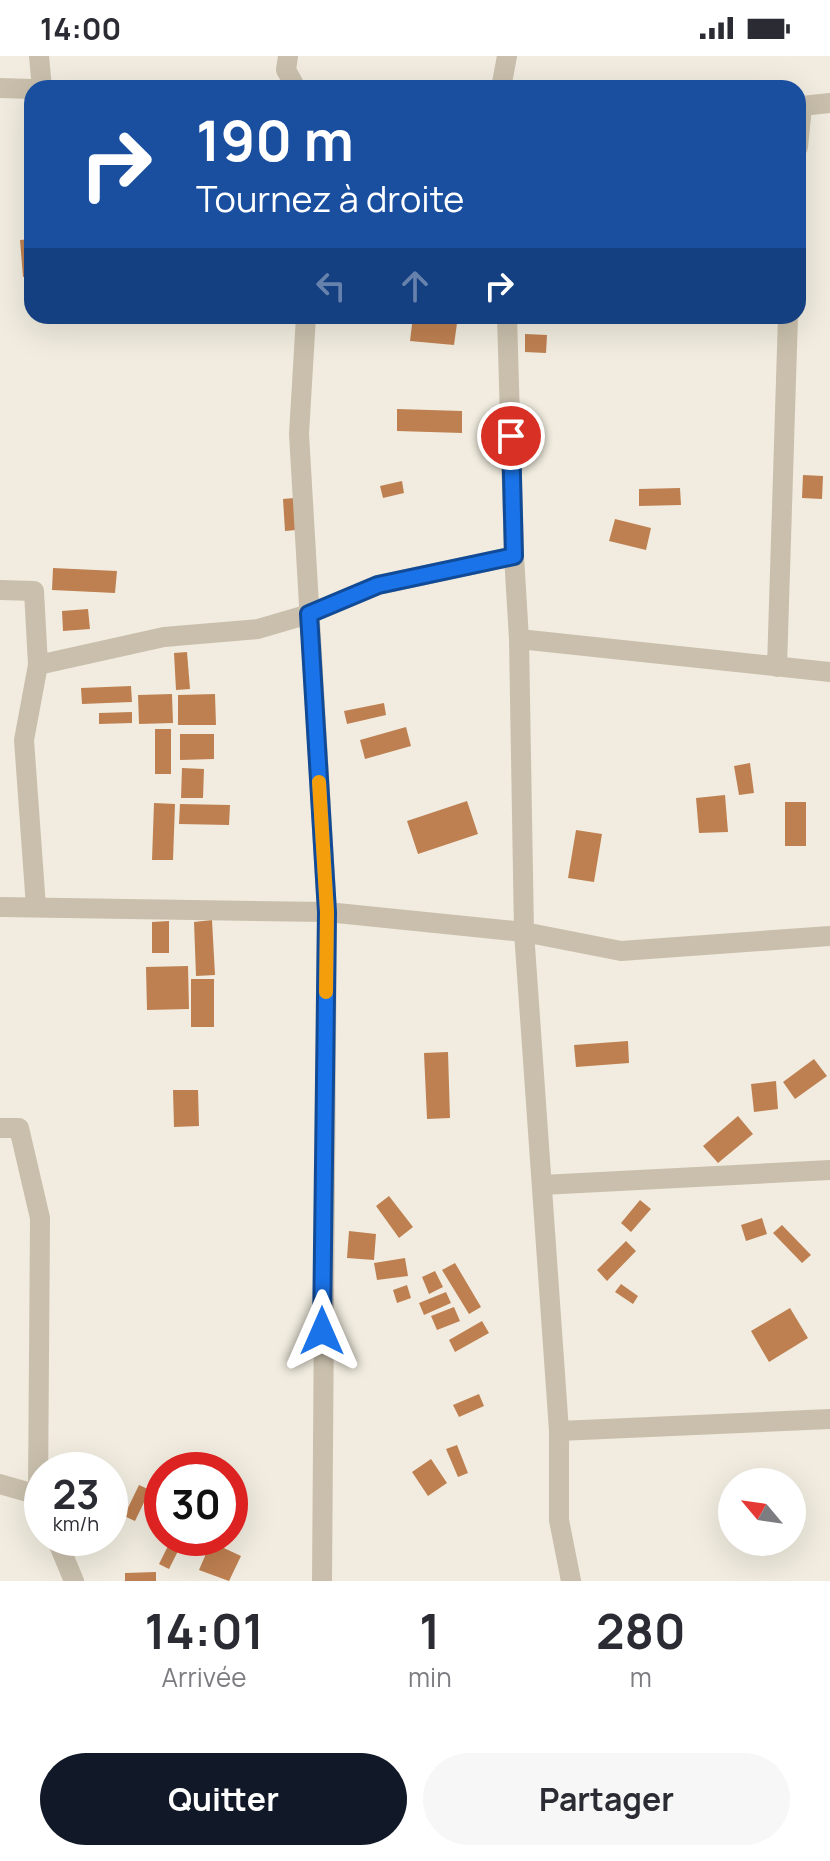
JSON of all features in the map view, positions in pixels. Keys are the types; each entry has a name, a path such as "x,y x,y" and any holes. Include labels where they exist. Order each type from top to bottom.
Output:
{"street":[{"path":"39,56 41,80"},
{"path":"288,56 286,70 292,80"},
{"path":"502,80 507,56"},
{"path":"0,88 24,89"},
{"path":"806,106 830,103"},
{"path":"306,324 299,434 327,912 322,1581"},
{"path":"507,324 519,639 524,932 559,1431 559,1520 571,1581"},
{"path":"777,667 788,324"},
{"path":"38,665 164,637 258,629 309,614 378,585 514,556"},
{"path":"0,590 34,591 38,665 24,740 36,907"},
{"path":"519,639 830,672"},
{"path":"0,907 327,912 524,932 621,951 830,936"},
{"path":"0,1128 19,1128 40,1218 40,1452"},
{"path":"542,1185 830,1170"},
{"path":"559,1431 830,1419"},
{"path":"0,1484 24,1494"},
{"path":"64,1556 74,1581"}],"building":[{"path":"20,240 24,240 23,277"},
{"path":"412,324 457,324 454,345 410,341"},
{"path":"525,334 547,335 546,353 525,352"},
{"path":"397,409 462,411 462,433 397,431"},
{"path":"803,475 823,476 822,499 802,498"},
{"path":"402,481 404,493 383,498 380,486"},
{"path":"680,488 681,505 639,506 639,489"},
{"path":"294,498 296,530 285,531 283,499"},
{"path":"615,519 651,528 646,550 609,541"},
{"path":"53,568 117,571 115,593 52,590"},
{"path":"88,609 90,629 63,631 62,611"},
{"path":"187,652 190,689 176,690 174,653"},
{"path":"131,686 132,702 82,704 81,688"},
{"path":"172,694 173,723 139,724 138,695"},
{"path":"215,694 216,725 178,725 178,695"},
{"path":"384,703 386,715 347,724 344,711"},
{"path":"132,712 132,723 99,724 99,713"},
{"path":"406,727 411,746 365,759 360,740"},
{"path":"155,729 171,729 171,774 155,774"},
{"path":"180,734 214,734 214,759 180,760"},
{"path":"750,763 754,793 739,795 734,766"},
{"path":"182,768 204,769 203,798 181,798"},
{"path":"725,795 728,832 699,833 696,798"},
{"path":"467,801 478,834 418,854 407,821"},
{"path":"785,802 806,802 806,846 785,846"},
{"path":"154,803 175,804 173,860 152,860"},
{"path":"180,804 230,805 229,825 179,824"},
{"path":"576,830 602,834 594,882 568,878"},
{"path":"212,920 215,975 196,976 194,922"},
{"path":"169,921 169,953 152,953 152,922"},
{"path":"188,966 189,1009 147,1010 146,967"},
{"path":"191,979 214,979 214,1027 191,1027"},
{"path":"628,1041 629,1063 576,1067 574,1045"},
{"path":"448,1052 450,1118 427,1119 424,1053"},
{"path":"814,1059 827,1076 795,1099 783,1082"},
{"path":"776,1081 778,1109 754,1112 751,1084"},
{"path":"173,1090 198,1090 199,1126 174,1127"},
{"path":"738,1116 753,1134 718,1163 703,1146"},
{"path":"389,1196 413,1227 399,1238 376,1206"},
{"path":"640,1200 651,1209 631,1232 621,1223"},
{"path":"762,1218 767,1234 746,1241 741,1225"},
{"path":"782,1225 811,1255 802,1263 773,1233"},
{"path":"349,1231 376,1234 374,1260 347,1258"},
{"path":"626,1241 636,1251 607,1281 597,1270"},
{"path":"405,1258 408,1276 377,1280 374,1263"},
{"path":"455,1263 481,1307 469,1314 442,1270"},
{"path":"435,1271 443,1287 429,1294 422,1277"},
{"path":"621,1284 638,1296 633,1304 615,1292"},
{"path":"407,1285 411,1298 397,1303 393,1290"},
{"path":"446,1292 451,1303 424,1315 419,1303"},
{"path":"454,1307 460,1321 437,1330 431,1316"},
{"path":"790,1308 808,1338 769,1362 751,1331"},
{"path":"482,1321 489,1333 455,1352 449,1340"},
{"path":"479,1394 484,1406 459,1417 453,1405"},
{"path":"457,1445 468,1473 458,1477 446,1449"},
{"path":"431,1459 447,1483 428,1496 412,1472"},
{"path":"139,1485 144,1487 144,1502 135,1521 128,1518 128,1508"},
{"path":"163,1556 176,1556 169,1569 159,1564"},
{"path":"205,1556 241,1556 229,1581 199,1570"},
{"path":"156,1572 156,1581 125,1581 125,1573"}],"slow traffic":[{"path":"319,782 327,912 326,992"}],"route":[{"path":"322,1331 327,912 309,614 378,585 514,556 511,436"}]}
